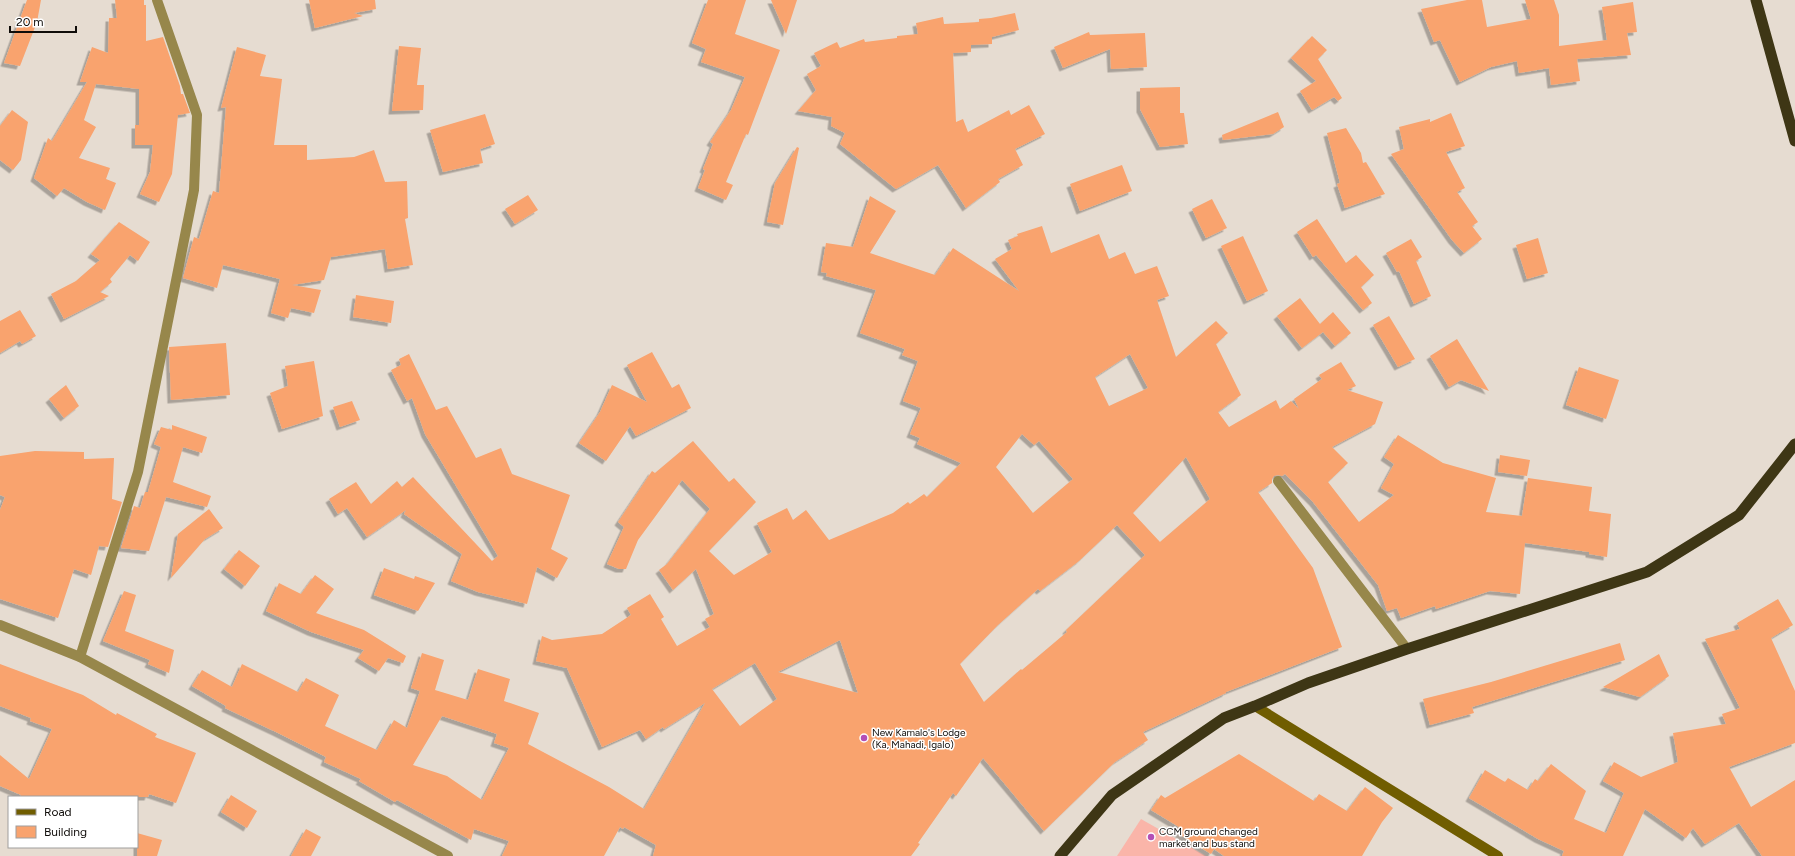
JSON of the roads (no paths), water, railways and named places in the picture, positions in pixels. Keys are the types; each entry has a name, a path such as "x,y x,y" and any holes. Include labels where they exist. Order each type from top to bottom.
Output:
{"highway":[{"path":"1756,0 1795,141"},
{"path":"1060,856 1112,795 1224,718 1308,683 1407,649 1646,572 1739,515 1795,444"}],"main road":[{"path":"1255,706 1498,856"}],"street":[{"path":"80,657 138,472 194,190 197,115 157,0"},
{"path":"1278,481 1407,649"},
{"path":"0,625 80,657 448,856"}],"place":[{"name":"New Kamalo's Lodge (Ka, Mahadi, Igalo)","path":"864,738"},
{"name":"CCM ground changed market and bus stand","path":"1151,837"}]}
